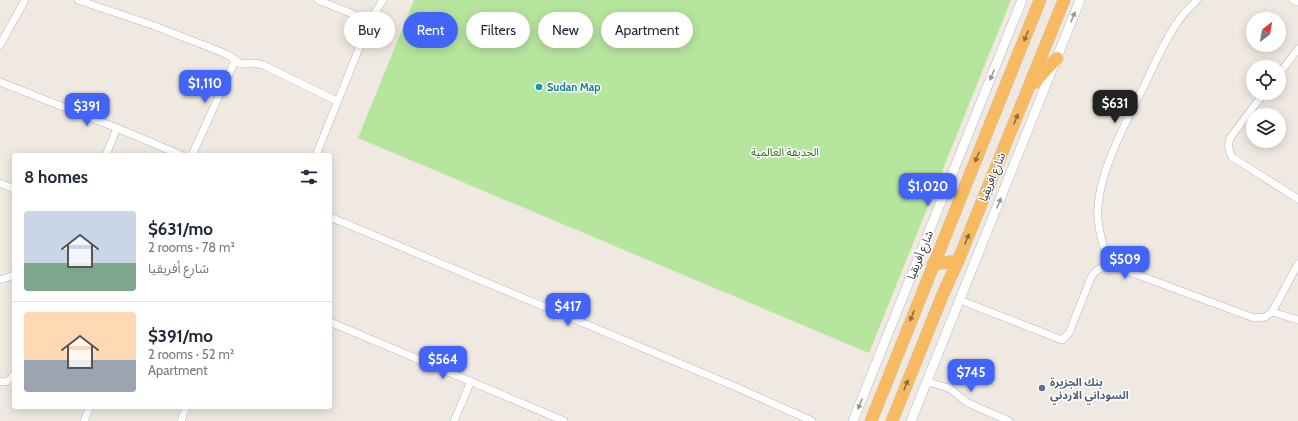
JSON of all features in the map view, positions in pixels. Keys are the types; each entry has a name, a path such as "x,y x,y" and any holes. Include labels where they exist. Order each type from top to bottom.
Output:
{"highway":[{"name":"شارع افريقيا","path":"871,421 1040,0"},
{"name":"شارع افريقيا","path":"892,421 1064,0"},
{"path":"1028,90 1057,58"},
{"path":"933,264 958,261"},
{"path":"923,289 943,294"}],"street":[{"path":"0,45 25,0"},
{"path":"78,0 152,25 214,49 228,55 241,64 254,63 263,65 337,101"},
{"path":"318,0 348,12"},
{"path":"376,12 383,0"},
{"name":"شارع أفريقيا","path":"853,421 1022,0"},
{"path":"911,421 928,382 1080,0"},
{"path":"1109,266 1099,227 1097,208 1105,172 1167,38 1178,22 1197,0"},
{"path":"1293,0 1298,2"},
{"path":"317,153 359,48"},
{"path":"1286,65 1298,49"},
{"path":"193,153 235,61"},
{"path":"0,82 176,153"},
{"path":"1259,100 1230,138 1228,151 1232,157 1298,199"},
{"path":"107,153 117,128"},
{"path":"0,183 12,187"},
{"path":"332,218 736,387 812,421"},
{"path":"960,300 1062,340 1069,333 1092,274 1099,269 1109,266 1119,268 1254,318 1265,317 1272,312 1298,264"},
{"path":"0,280 12,276"},
{"path":"1272,312 1298,320"},
{"path":"332,323 564,421"},
{"path":"0,381 9,381 12,377"},
{"path":"454,421 471,381"},
{"path":"928,382 949,388 968,403 1009,421"},
{"path":"84,421 89,409"},
{"path":"181,421 185,409"}],"green space":[{"name":"الحديقة العالمية","path":"414,0 1011,0 869,353 358,138 403,27 403,48 458,48 458,12 409,12"}],"place":[{"name":"Sudan Map","path":"539,87"},
{"name":"بنك الجزيرة السوداني الاردني","path":"1042,388"}]}
